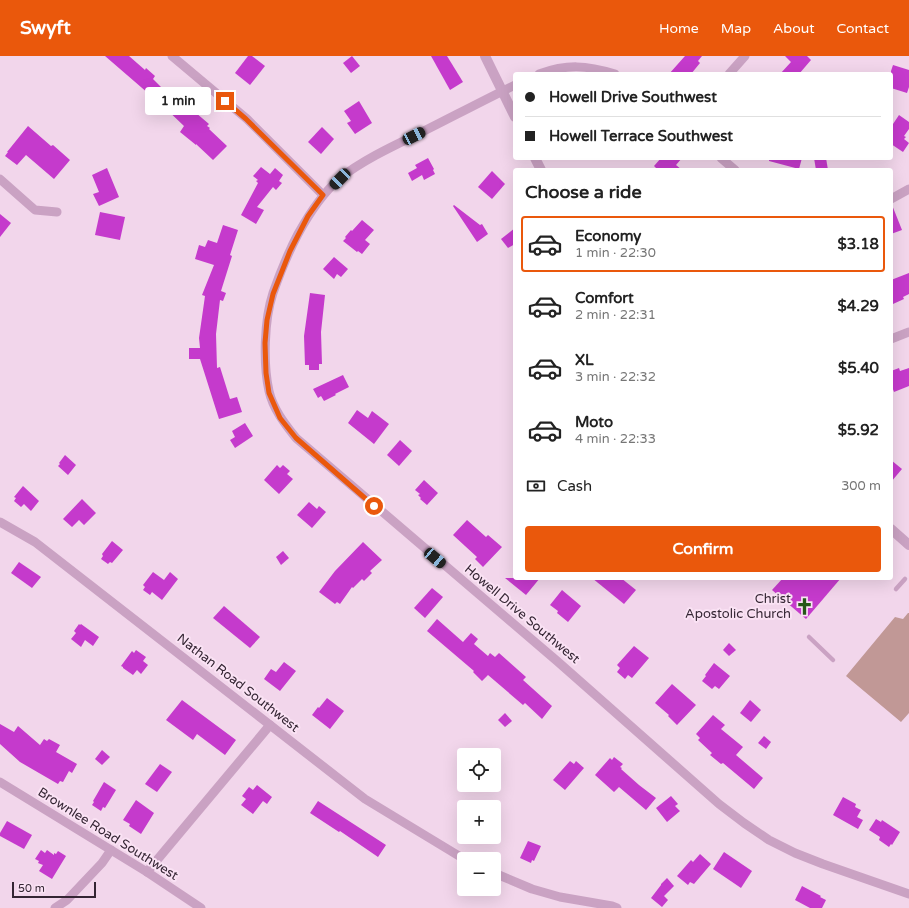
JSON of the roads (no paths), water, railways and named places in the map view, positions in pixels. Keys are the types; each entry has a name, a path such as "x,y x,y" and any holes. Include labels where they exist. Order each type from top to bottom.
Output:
{"street":[{"path":"172,56 246,119 323,195"},
{"path":"485,56 513,113"},
{"path":"732,72 745,56"},
{"path":"546,72 573,67 596,68 609,72"},
{"name":"Howell Drive Southwest","path":"513,86 360,164 340,179 323,195 308,216 290,251 273,294 267,320 265,343 266,373 269,393 280,418 296,438 557,661 718,804 744,824 769,840 795,853 909,894"},
{"path":"723,160 733,168"},
{"path":"0,179 35,210 57,212"},
{"path":"893,198 909,189"},
{"path":"893,338 909,332"},
{"name":"Nathan Road Southwest","path":"0,522 35,542 365,799 457,855"},
{"path":"893,531 909,545"},
{"path":"147,872 270,725"},
{"name":"Brownlee Road Southwest","path":"0,782 147,872 202,908"},
{"path":"55,908 67,900 102,863 111,850"},
{"path":"501,876 532,889 560,897 617,908"}],"lane":[{"path":"896,589 905,579"},
{"path":"809,637 833,660"}],"place":[{"name":"Christ Apostolic Church","path":"804,606"}]}
